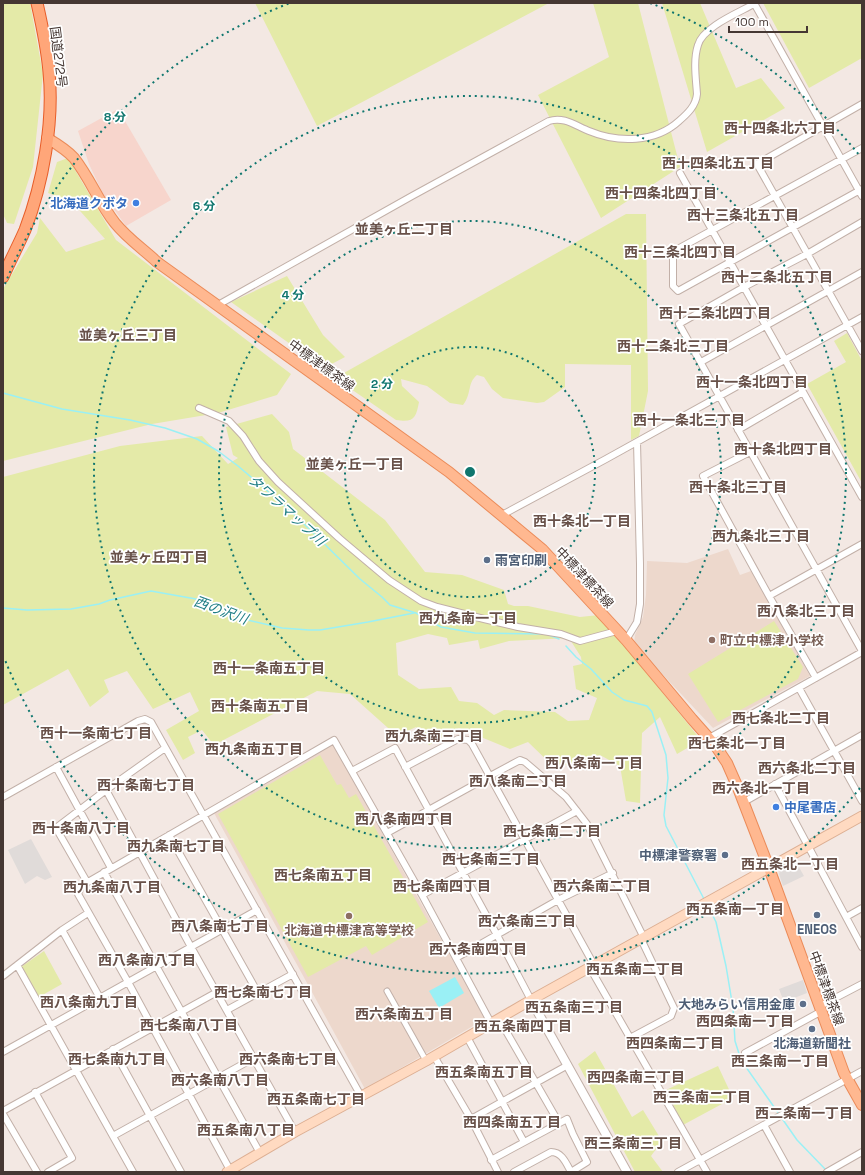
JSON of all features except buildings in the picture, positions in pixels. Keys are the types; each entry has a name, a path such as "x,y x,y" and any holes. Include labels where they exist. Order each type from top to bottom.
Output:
{"highway":[{"name":"国道272号","path":"3,277 30,216 40,183 47,138 50,101 49,72 37,3"}],"main road":[{"name":"中標津標茶線","path":"47,138 63,148 74,159 108,214 123,232 158,262 449,472 542,549 626,640 715,745 727,763 744,802 847,1080 862,1105"},
{"path":"228,1171 295,1132 434,1056 531,1000 862,816"}],"street":[{"path":"218,306 412,196 549,121 556,119 564,120 590,132 620,139 647,137 670,129 693,107 696,101 696,50 702,36 712,28 754,4 841,160 861,192 729,262 678,291 673,286 673,255 676,250 713,231 775,197 841,160 862,148"},
{"path":"862,104 757,164 862,351"},
{"path":"680,173 862,497"},
{"path":"709,738 862,652 679,324 862,222"},
{"path":"701,362 862,272"},
{"path":"502,515 862,317"},
{"path":"738,430 803,392"},
{"path":"199,408 229,421 243,436 259,461 278,482 339,538 390,580 421,601 433,606 484,619 518,627 561,634 580,641 617,631"},
{"path":"626,640 636,622 640,604 637,442"},
{"path":"750,452 703,476 816,678"},
{"path":"769,596 862,544"},
{"path":"799,688 862,801"},
{"path":"3,797 142,719 151,722 361,1096"},
{"path":"744,802 862,735"},
{"path":"405,767 458,739 463,738 472,744 558,900 630,1038 707,1172"},
{"path":"228,1171 128,982 78,894 81,886 104,872 334,740 456,958 536,1083 559,1123"},
{"path":"88,882 56,828 165,748"},
{"path":"352,771 395,748 531,1000 627,1172"},
{"path":"387,833 520,760 525,762 566,797 588,824 613,873 674,1008 671,1016 630,1038"},
{"path":"56,767 111,868"},
{"path":"775,784 862,947"},
{"path":"106,790 191,947 295,1132"},
{"path":"422,895 577,811"},
{"path":"170,835 258,992"},
{"path":"104,872 260,1153"},
{"path":"456,958 558,900 613,873"},
{"path":"846,917 862,908"},
{"path":"3,1052 257,910"},
{"path":"3,976 62,930 88,913"},
{"path":"62,930 100,998"},
{"path":"17,965 134,1172"},
{"path":"227,1010 293,974"},
{"path":"745,1053 862,984"},
{"path":"387,991 424,1056"},
{"path":"37,1172 3,1112 35,1092 217,992"},
{"path":"467,1037 524,1142"},
{"path":"114,1049 181,1172"},
{"path":"434,1056 471,1119 498,1172"},
{"path":"113,1136 254,1058"},
{"path":"471,1119 568,1065"},
{"path":"678,1172 862,1071"},
{"path":"35,1092 72,1158 48,1172"},
{"path":"491,1160 567,1119 572,1134 587,1162 571,1172 561,1155 551,1152 514,1172"},
{"path":"764,1125 790,1172"},
{"path":"830,1171 862,1152"}],"shaded area":[{"path":"118,109 171,200 126,226 103,194 89,164 78,131"},
{"name":"町立中標津小学校","path":"728,549 740,575 751,571 810,676 713,728 634,644 635,635 643,617 646,595 647,561 687,563"},
{"name":"北海道中標津高等学校","path":"333,744 485,1019 365,1089 214,813"},
{"path":"31,839 52,877 45,880 37,876 25,884 8,850"},
{"path":"796,862 804,876 783,886 779,874 780,870"},
{"path":"803,980 807,993 784,1002 779,989"}],"green space":[{"path":"3,3 30,3 43,74 33,167 14,224 7,223 3,214"},
{"path":"255,3 549,3 317,126"},
{"path":"593,3 638,3 680,167 601,218 538,95 609,57"},
{"path":"662,3 700,3 736,88 761,78 785,108 707,152"},
{"path":"763,3 862,3 862,58 809,88"},
{"path":"68,158 116,240 291,374 277,395 218,413 152,424 3,461 3,289 37,233 40,218 66,252 105,239 73,203 48,193 57,162"},
{"path":"626,214 646,214 648,391 639,436 631,440 631,365 565,364 565,387 544,402 537,403 503,398 492,389 484,377 477,375 472,382 468,397 463,405 450,403 427,386 401,379 402,386 419,402 415,416 407,421 396,420 335,378"},
{"path":"287,276 323,335 345,357 324,368 231,302"},
{"path":"847,333 862,361 862,483 807,384 846,362 834,341"},
{"path":"272,414 289,432 293,449 385,520 425,572 462,575 504,590 508,604 514,606 528,606 580,617 599,615 701,740 677,754 660,717 642,733 640,803 626,801 620,766 600,755 555,768 528,742 510,749 459,728 429,745 416,727 397,736 350,694 317,691 214,745 202,730 188,737 195,753 183,760 166,730 199,711 190,692 153,709 127,671 104,680 109,692 90,707 68,669 3,705 3,477 120,446 202,436 228,464 238,458 233,455 226,427","holes":["428,634 447,638 449,645 478,640 480,649 509,641 569,638 581,657 582,664 573,666 576,689 597,698 589,720 568,721 555,712 504,710 494,715 477,703 459,701 451,687 419,689 398,675 396,643"]},
{"path":"774,621 803,667 798,679 718,722 688,674"},
{"path":"320,755 337,785 341,784 349,798 356,794 428,922 372,955 366,946 308,977 218,814"},
{"path":"44,951 62,984 39,997 21,967"},
{"path":"595,1051 632,1117 643,1110 662,1141 651,1156 663,1172 635,1172 578,1064"},
{"path":"718,1066 733,1098 683,1125 666,1090"}],"water":[{"path":"455,977 464,993 439,1008 429,991"}],"waterway":[{"name":"タワラマップ川","path":"3,393 62,409 130,420 165,428 197,439 218,451 238,466 278,500 360,579 390,605 416,613 441,627 475,633 545,634"},
{"name":"西の沢川","path":"3,608 27,610 71,609 99,604 110,600 151,591 196,599 219,606 227,612 243,619 282,628 320,630 414,613"},
{"name":"タワラマップ川","path":"549,635 559,639"},
{"name":"タワラマップ川","path":"566,646 576,657 591,669 612,692 624,700 647,706 652,712 666,755 668,778 664,815 666,826 704,899"},
{"name":"タワラマップ川","path":"708,906 716,922 726,966 733,1008 735,1041 741,1060 779,1114"},
{"name":"タワラマップ川","path":"781,1117 797,1140 826,1170"}],"place":[{"name":"北海道クボタ","path":"136,203"},
{"name":"雨宮印刷","path":"487,560"},
{"name":"町立中標津小学校","path":"712,640"},
{"name":"中尾書店","path":"776,807"},
{"name":"中標津警察署","path":"725,855"},
{"name":"ENEOS","path":"817,915"},
{"name":"北海道中標津高等学校","path":"349,916"},
{"name":"大地みらい信用金庫","path":"803,1004"},
{"name":"北海道新聞社","path":"812,1029"}],"district":[{"name":"西十四条北六丁目","path":"780,128"},
{"name":"西十四条北五丁目","path":"718,163"},
{"name":"西十四条北四丁目","path":"661,193"},
{"name":"西十三条北五丁目","path":"743,215"},
{"name":"並美ヶ丘二丁目","path":"404,229"},
{"name":"西十三条北四丁目","path":"680,252"},
{"name":"西十二条北五丁目","path":"777,277"},
{"name":"西十二条北四丁目","path":"715,313"},
{"name":"並美ヶ丘三丁目","path":"128,335"},
{"name":"西十二条北三丁目","path":"673,346"},
{"name":"西十一条北四丁目","path":"752,382"},
{"name":"西十一条北三丁目","path":"689,420"},
{"name":"西十条北四丁目","path":"783,449"},
{"name":"並美ヶ丘一丁目","path":"355,464"},
{"name":"西十条北三丁目","path":"738,487"},
{"name":"西十条北一丁目","path":"582,521"},
{"name":"西九条北三丁目","path":"761,536"},
{"name":"並美ヶ丘四丁目","path":"159,557"},
{"name":"西八条北三丁目","path":"806,611"},
{"name":"西九条南一丁目","path":"468,618"},
{"name":"西十一条南五丁目","path":"269,668"},
{"name":"西十条南五丁目","path":"260,706"},
{"name":"西七条北二丁目","path":"781,718"},
{"name":"西十一条南七丁目","path":"96,733"},
{"name":"西九条南三丁目","path":"434,736"},
{"name":"西七条北一丁目","path":"737,743"},
{"name":"西九条南五丁目","path":"254,749"},
{"name":"西八条南一丁目","path":"594,763"},
{"name":"西六条北二丁目","path":"807,768"},
{"name":"西八条南二丁目","path":"518,781"},
{"name":"西十条南七丁目","path":"146,785"},
{"name":"西六条北一丁目","path":"761,788"},
{"name":"西八条南四丁目","path":"404,819"},
{"name":"西十条南八丁目","path":"81,828"},
{"name":"西七条南二丁目","path":"552,831"},
{"name":"西九条南七丁目","path":"176,846"},
{"name":"西七条南三丁目","path":"491,859"},
{"name":"西五条北一丁目","path":"790,864"},
{"name":"西七条南五丁目","path":"323,875"},
{"name":"西七条南四丁目","path":"442,886"},
{"name":"西六条南二丁目","path":"602,886"},
{"name":"西九条南八丁目","path":"112,887"},
{"name":"西五条南一丁目","path":"735,909"},
{"name":"西六条南三丁目","path":"527,921"},
{"name":"西八条南七丁目","path":"220,926"},
{"name":"西六条南四丁目","path":"478,949"},
{"name":"西八条南八丁目","path":"147,960"},
{"name":"西五条南二丁目","path":"635,969"},
{"name":"西七条南七丁目","path":"263,992"},
{"name":"西八条南九丁目","path":"89,1002"},
{"name":"西五条南三丁目","path":"574,1007"},
{"name":"西六条南五丁目","path":"404,1014"},
{"name":"西四条南一丁目","path":"745,1021"},
{"name":"西七条南八丁目","path":"189,1025"},
{"name":"西五条南四丁目","path":"523,1026"},
{"name":"西四条南二丁目","path":"675,1043"},
{"name":"西七条南九丁目","path":"117,1059"},
{"name":"西六条南七丁目","path":"288,1059"},
{"name":"西三条南一丁目","path":"780,1061"},
{"name":"西五条南五丁目","path":"484,1072"},
{"name":"西四条南三丁目","path":"636,1077"},
{"name":"西六条南八丁目","path":"220,1080"},
{"name":"西三条南二丁目","path":"702,1097"},
{"name":"西五条南七丁目","path":"316,1099"},
{"name":"西二条南一丁目","path":"804,1113"},
{"name":"西四条南五丁目","path":"512,1122"},
{"name":"西五条南八丁目","path":"246,1130"},
{"name":"西三条南三丁目","path":"633,1143"}]}
